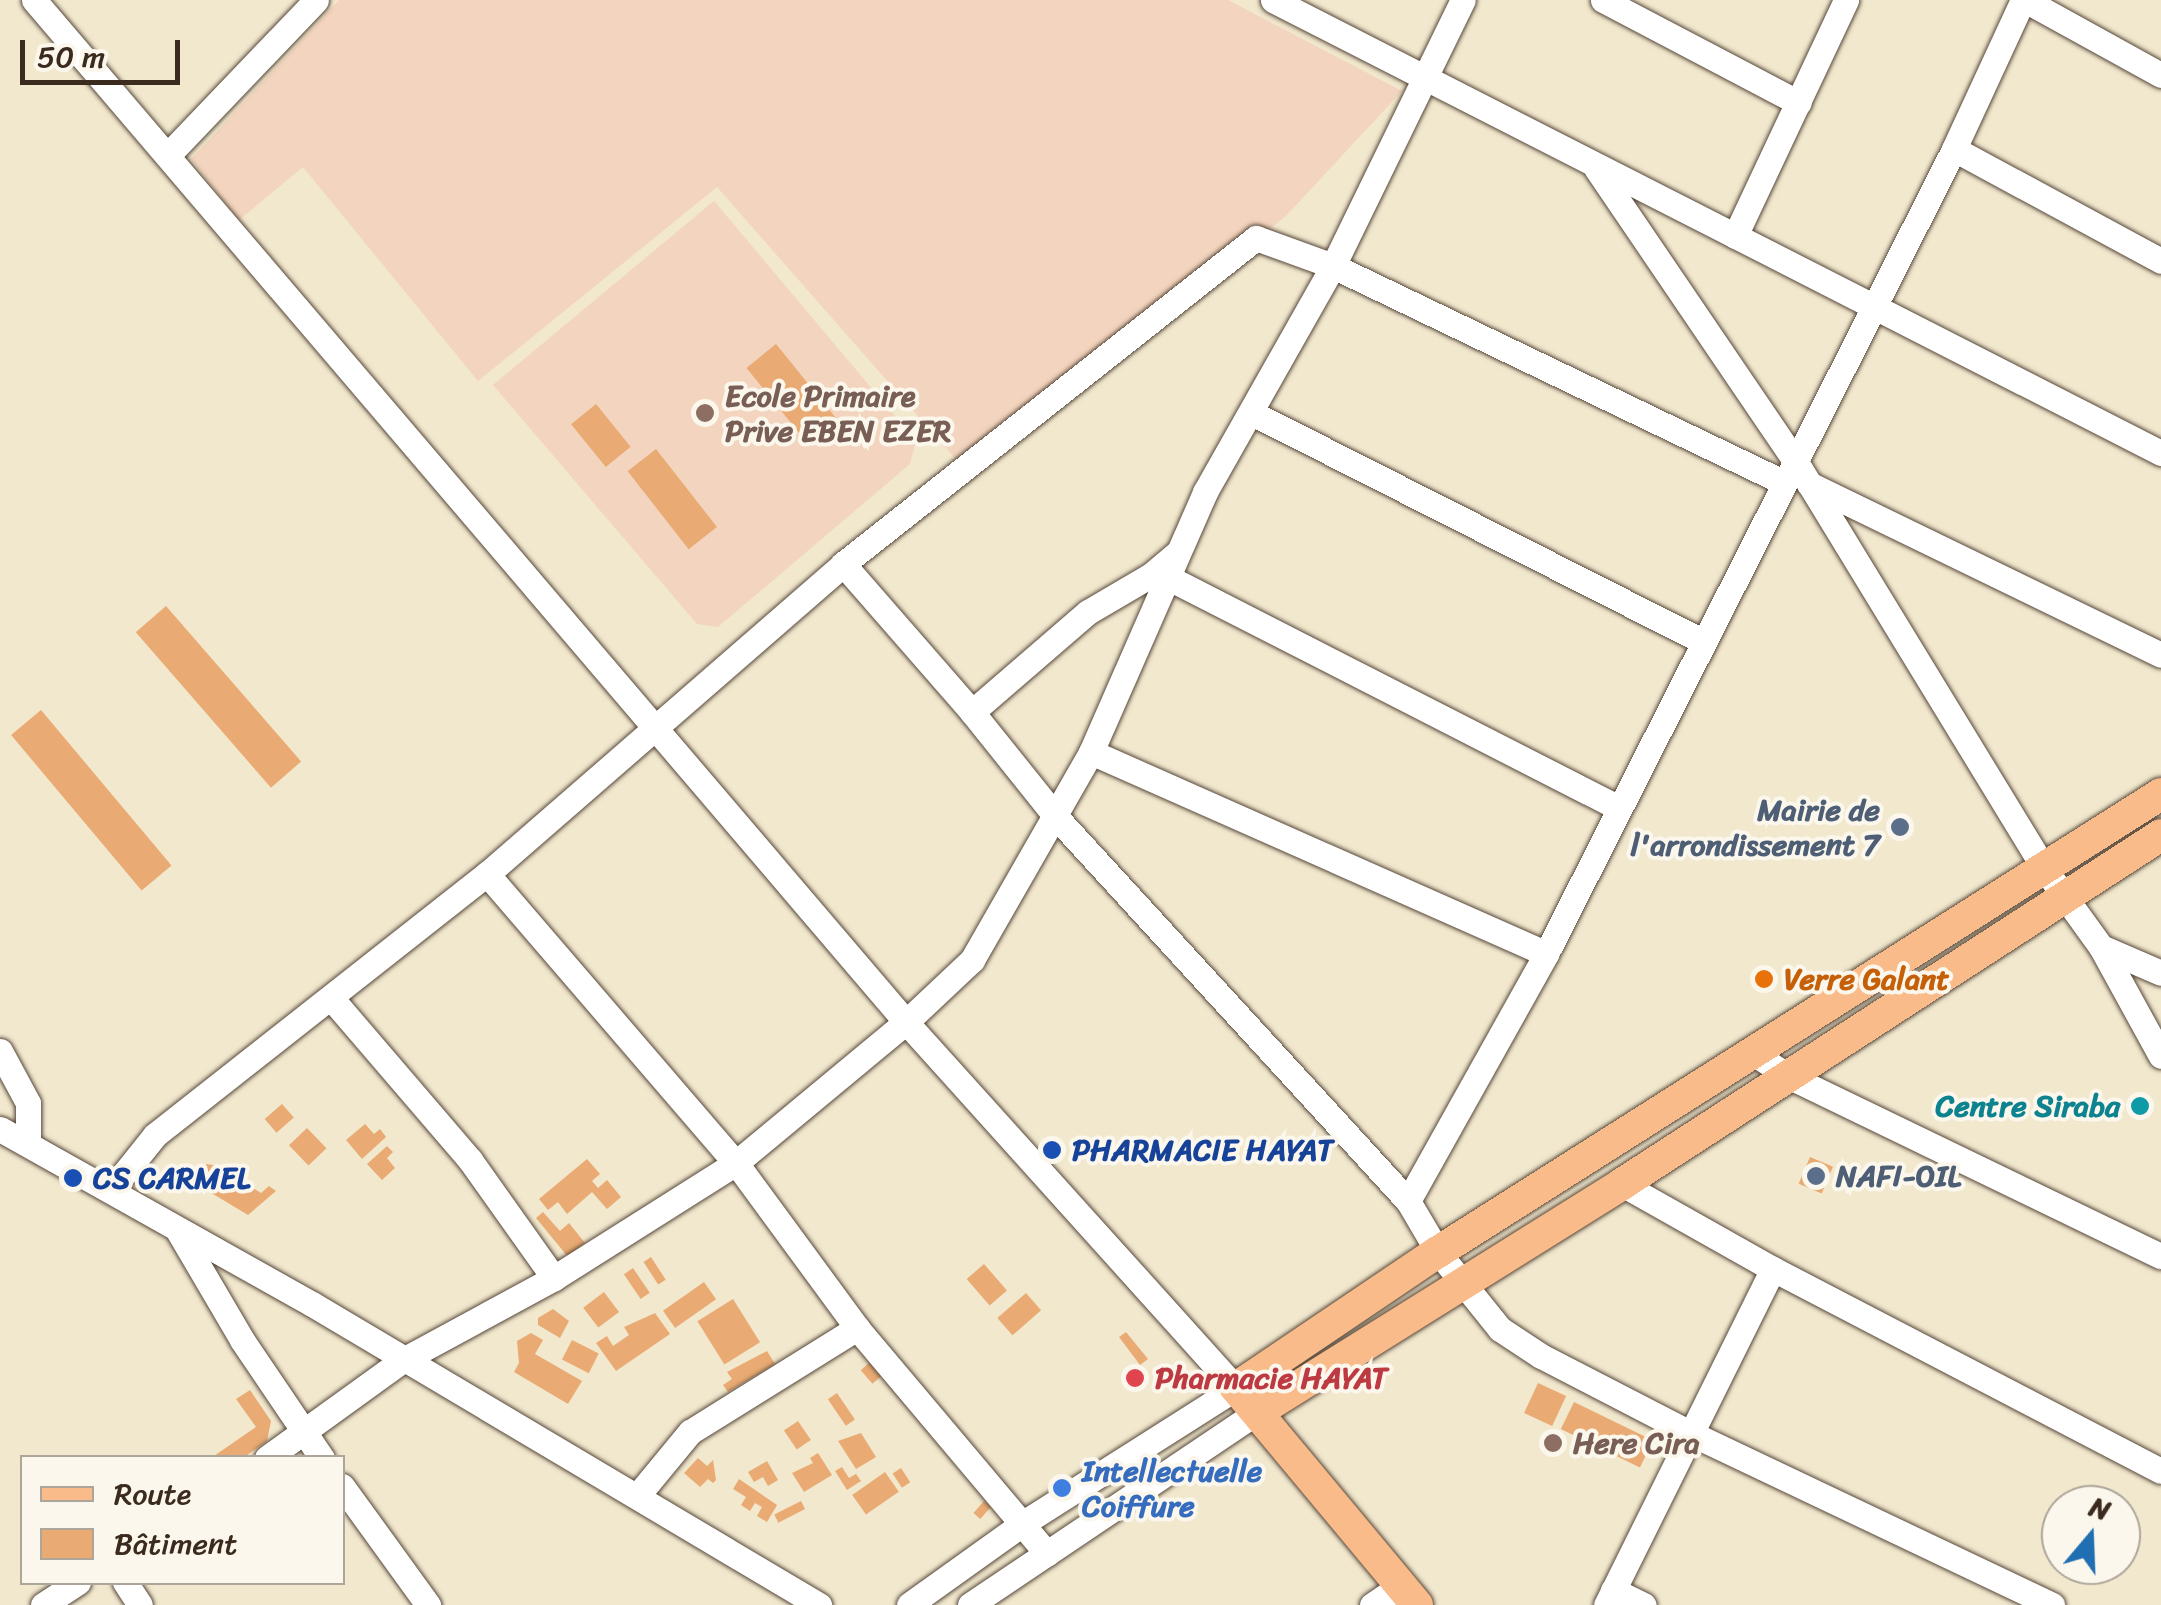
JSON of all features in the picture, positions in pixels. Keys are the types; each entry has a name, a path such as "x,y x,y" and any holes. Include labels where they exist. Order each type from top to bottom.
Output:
{"main road":[{"path":"1248,1400 1438,1252 2161,794"},
{"path":"1248,1400 1460,1284 1622,1184 2161,835"},
{"path":"1248,1400 1408,1596"}],"street":[{"path":"34,0 660,728 906,1022 1248,1400"},
{"path":"168,155 316,0"},
{"path":"1272,0 2161,453"},
{"path":"271,1455 403,1360 554,1278 736,1163 906,1022 972,960 1057,818 1091,752 1205,492 1333,266 1463,0"},
{"path":"1603,0 1799,103"},
{"path":"1736,236 1846,0"},
{"path":"1408,1201 1546,954 1702,640 1797,477 1874,306 2024,0 2161,74"},
{"path":"1954,149 2161,261"},
{"path":"1596,168 2044,868 2100,947 2161,1056"},
{"path":"110,1190 155,1134 488,874 844,564 1256,238 1333,266 1797,477 2161,655"},
{"path":"1252,413 1702,640"},
{"path":"972,712 1088,612 1151,575 1180,550"},
{"path":"844,564 1057,818 1408,1201 1460,1284 1500,1329 1519,1343 1690,1433 2052,1605"},
{"path":"1169,578 1617,807"},
{"path":"1091,752 1546,954"},
{"path":"488,874 736,1163 857,1328 1046,1554"},
{"path":"2100,947 2161,974"},
{"path":"332,999 470,1160 554,1278"},
{"path":"0,1052 28,1103 28,1143"},
{"path":"1752,1052 1788,1076 2161,1256"},
{"path":"0,1129 638,1495 819,1605"},
{"path":"1622,1184 1773,1270 2161,1470"},
{"path":"177,1229 242,1340 320,1455"},
{"path":"1644,1605 1610,1598 1773,1270"},
{"path":"638,1495 690,1432 857,1328"},
{"path":"909,1605 1022,1524 1248,1400"},
{"path":"970,1605 1046,1554 1248,1400"},
{"path":"345,1490 428,1605"},
{"path":"43,1605 73,1585"},
{"path":"1372,1605 1408,1596"}],"shaded area":[{"path":"339,0 1228,0 1402,91 1286,216 968,473 717,187 478,381 303,167 239,220 191,159"},
{"name":"Ecole Primaire Prive EBEN EZER","path":"714,201 916,441 910,464 718,627 697,624 493,385"}],"building":[{"path":"776,344 839,422 809,446 746,368"},
{"path":"596,404 631,447 606,467 571,424"},
{"path":"656,449 717,527 689,549 628,471"},
{"path":"166,606 301,761 271,788 136,632"},
{"path":"41,710 171,866 142,891 11,735"},
{"path":"282,1104 294,1118 276,1133 265,1119"},
{"path":"365,1124 374,1134 380,1129 386,1137 362,1159 346,1140"},
{"path":"307,1128 326,1148 308,1166 289,1145"},
{"path":"387,1146 393,1152 387,1158 395,1168 382,1180 367,1164"},
{"path":"1810,1157 1833,1167 1822,1193 1799,1184"},
{"path":"587,1159 600,1174 592,1181 598,1188 607,1180 621,1197 607,1209 592,1192 567,1214 558,1202 548,1210 539,1199"},
{"path":"206,1164 220,1166 261,1193 269,1186 276,1191 248,1215 208,1191"},
{"path":"543,1212 560,1231 569,1223 585,1243 568,1257 536,1218"},
{"path":"651,1257 666,1280 658,1285 643,1262"},
{"path":"984,1264 1007,1290 990,1306 967,1279"},
{"path":"633,1268 650,1293 641,1299 624,1274"},
{"path":"704,1282 716,1299 675,1328 663,1311"},
{"path":"604,1292 619,1312 598,1328 583,1308"},
{"path":"1026,1293 1041,1310 1012,1335 997,1318"},
{"path":"733,1299 760,1342 724,1365 697,1321"},
{"path":"553,1309 569,1321 560,1338 538,1325 538,1318"},
{"path":"655,1313 670,1334 616,1371 596,1343 607,1336 613,1346 629,1335 624,1327"},
{"path":"1126,1332 1148,1359 1140,1365 1119,1337"},
{"path":"531,1333 543,1340 535,1354 582,1381 568,1404 514,1372 519,1363 517,1341"},
{"path":"572,1340 599,1354 589,1373 562,1360"},
{"path":"767,1351 775,1364 728,1392 723,1385 732,1379 727,1372"},
{"path":"869,1363 881,1377 873,1384 861,1370"},
{"path":"1538,1383 1566,1396 1552,1426 1524,1413"},
{"path":"250,1390 271,1421 267,1441 247,1455 215,1455 256,1427 236,1399"},
{"path":"837,1393 855,1420 846,1426 828,1399"},
{"path":"1574,1402 1653,1441 1640,1468 1561,1429"},
{"path":"798,1421 811,1440 797,1450 784,1431"},
{"path":"861,1433 876,1457 856,1469 838,1441"},
{"path":"818,1453 832,1475 804,1492 792,1473 813,1463 810,1458"},
{"path":"698,1458 707,1466 713,1460 713,1483 708,1479 700,1487 684,1473"},
{"path":"767,1461 778,1480 768,1486 763,1477 754,1482 748,1472"},
{"path":"842,1467 849,1478 856,1474 861,1481 847,1490 835,1471"},
{"path":"901,1468 910,1482 902,1488 893,1473"},
{"path":"885,1472 899,1492 866,1515 852,1495"},
{"path":"739,1479 777,1505 767,1522 757,1516 762,1507 755,1503 750,1511 741,1505 746,1497 733,1489"},
{"path":"801,1501 805,1509 778,1523 774,1515"},
{"path":"984,1501 991,1507 980,1519 974,1513"}],"place":[{"name":"Ecole Primaire Prive EBEN EZER","path":"705,413"},
{"name":"Mairie de l'arrondissement 7","path":"1900,827"},
{"name":"Verre Galant","path":"1764,979"},
{"name":"Centre Siraba","path":"2140,1106"},
{"name":"PHARMACIE HAYAT","path":"1052,1150"},
{"name":"NAFI-OIL","path":"1816,1176"},
{"name":"CS CARMEL","path":"73,1178"},
{"name":"Pharmacie HAYAT","path":"1135,1378"},
{"name":"Here Cira","path":"1553,1443"},
{"name":"Intellectuelle Coiffure","path":"1062,1488"}]}
